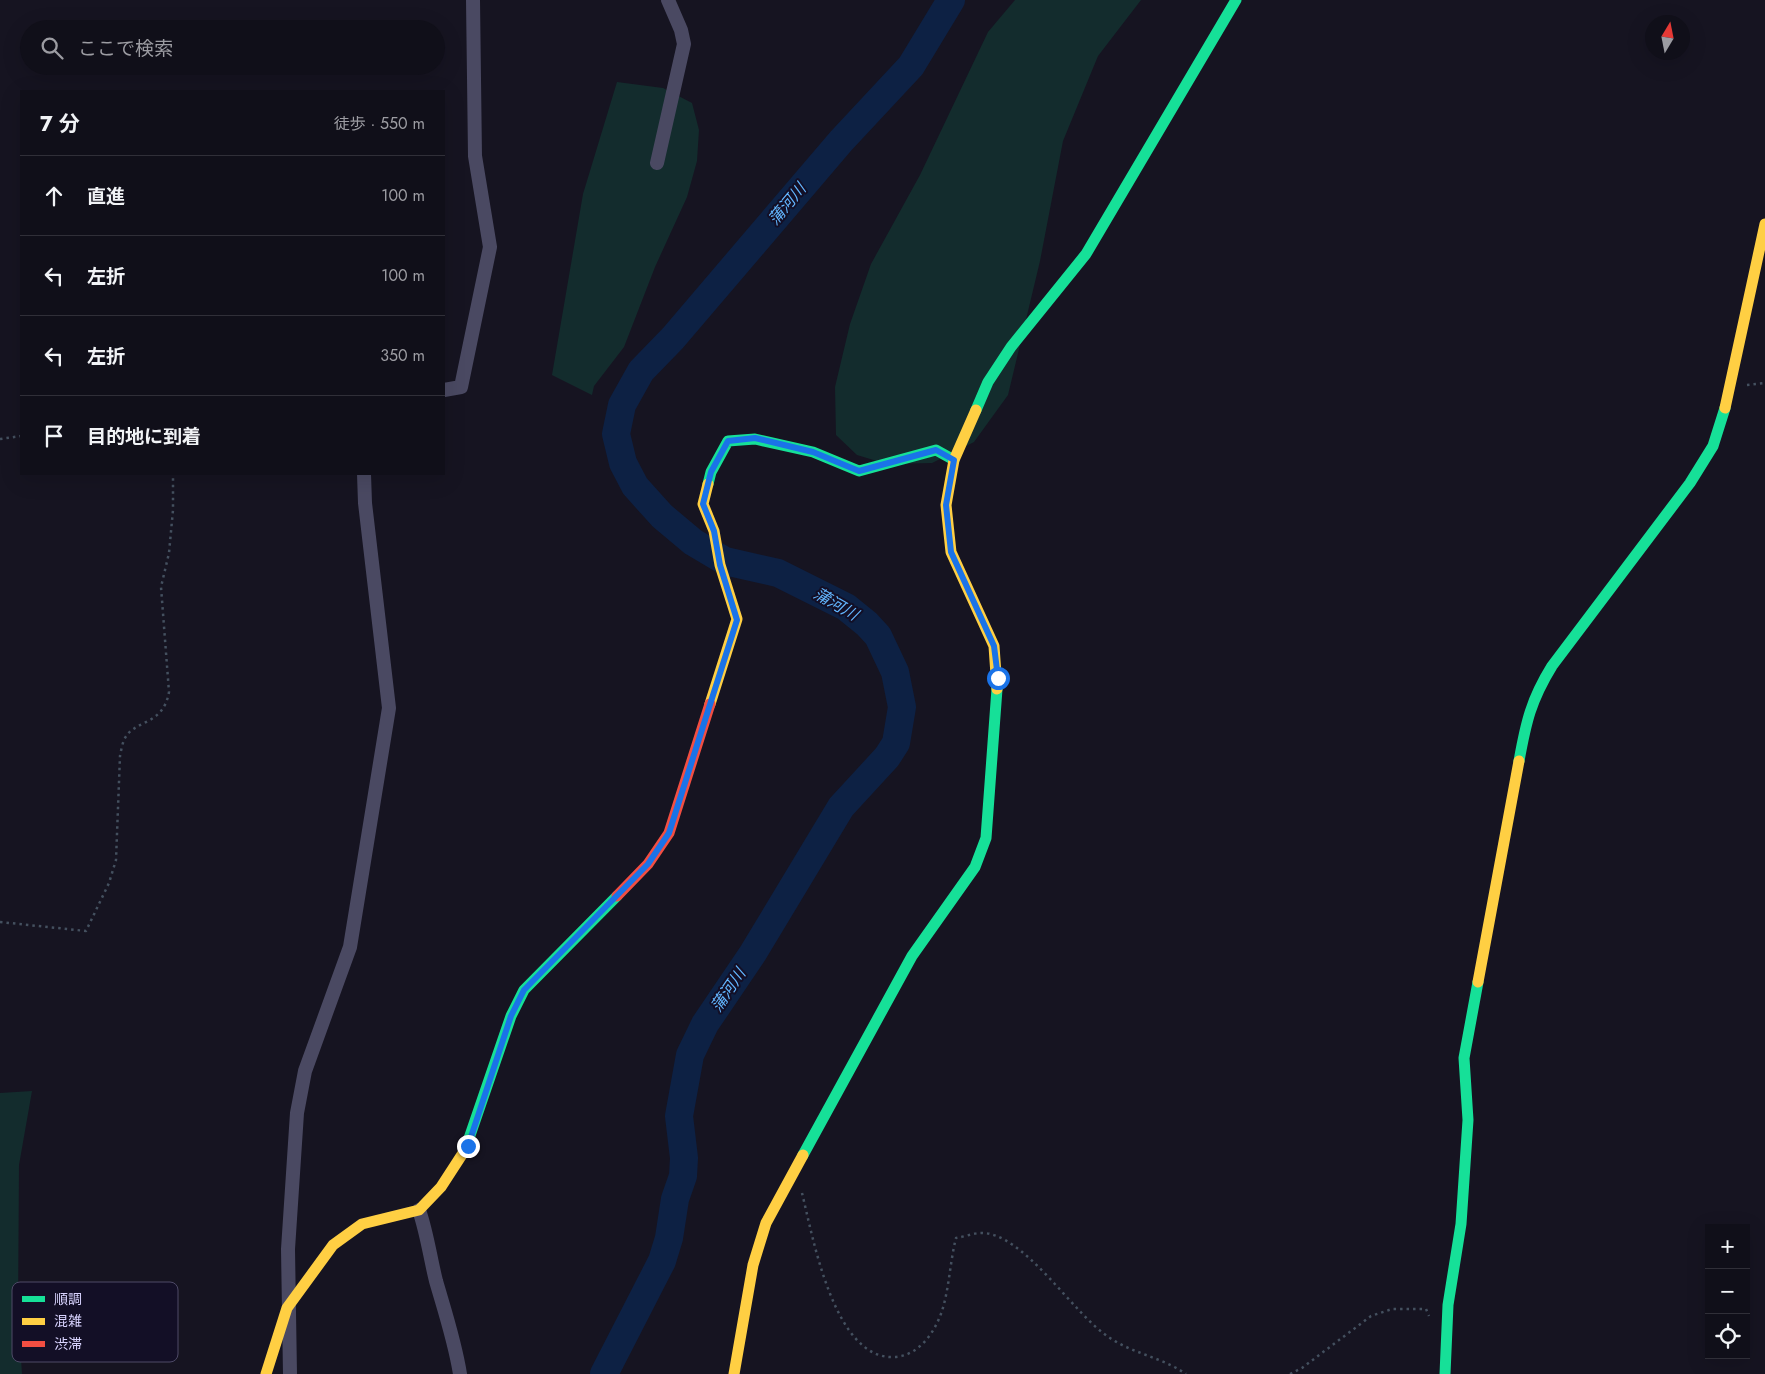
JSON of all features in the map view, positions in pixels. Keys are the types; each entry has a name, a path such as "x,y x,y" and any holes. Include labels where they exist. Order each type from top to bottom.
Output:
{"street":[{"path":"445,390 461,386 490,247 475,156 473,0"},
{"path":"657,163 684,44 681,30 668,0"},
{"path":"734,1374 753,1265 766,1223 912,956 975,866 986,838 998,678 994,646 951,552 946,505 954,460 988,382 1010,347 1086,254 1236,0"},
{"path":"1445,1374 1448,1305 1461,1224 1468,1120 1464,1058 1526,724 1536,692 1552,666 1690,483 1713,446 1724,412 1765,224"},
{"path":"266,1374 287,1308 333,1245 362,1224 419,1210 441,1188 468,1146 511,1016 524,990 648,864 669,833 737,620 720,565 714,531 703,504 711,472 728,441 755,438 813,452 859,471 936,450 954,460"},
{"path":"290,1374 287,1308 288,1249 298,1113 305,1071 350,947 389,708 365,503 364,475"},
{"path":"419,1210 428,1236 436,1279 455,1343 460,1374"}],"path":[{"path":"0,439 20,436"},
{"path":"0,922 86,931 109,884 116,860 120,756 123,741 128,734 154,718 167,701 169,692 161,587 169,553 173,510 173,475"},
{"path":"803,1184 802,1194 826,1287 850,1332 863,1347 887,1358 903,1357 924,1342 942,1312 950,1260 956,1238 980,1233 1001,1238 1022,1250 1085,1318 1110,1339 1168,1362 1186,1374"},
{"path":"1290,1374 1302,1368 1371,1316 1392,1309 1426,1309 1430,1318"}],"green space":[{"path":"1015,0 1141,0 1098,56 1063,141 1040,261 1008,395 974,442 932,463 887,464 857,455 836,435 835,387 850,324 871,264 920,175 988,32"},
{"path":"617,82 663,88 692,103 699,130 697,161 687,197 655,267 624,347 594,386 592,395 552,375 583,194"},
{"path":"32,1091 19,1165 18,1282 12,1282 12,1362 21,1362 22,1374 0,1374 0,1093"}],"waterway":[{"name":"蒲河川","path":"604,1374 662,1261 669,1238 675,1199 683,1176 684,1158 679,1116 690,1055 705,1024 753,953 841,807 887,757 896,743 902,707 895,672 878,636 867,624 846,607 778,573 725,561 693,542 662,516 635,486 623,463 616,434 622,405 641,371 673,338 841,141 911,66 951,0"}],"traffic: fast":[{"path":"976,410 988,382 1011,347 1086,254 1236,0"},
{"path":"1519,761 1530,712 1552,666 1690,483 1713,446 1725,408"},
{"path":"708,484 711,472 728,441 755,439 813,452 859,471 936,450 954,460"},
{"path":"803,1155 912,956 975,867 986,838 997,689"},
{"path":"465,1150 511,1016 524,990 617,896"},
{"path":"1445,1374 1448,1305 1461,1224 1468,1120 1464,1058 1478,982"}],"traffic: slow":[{"path":"1725,408 1765,224"},
{"path":"976,410 954,460 946,505 951,552 994,646 997,689"},
{"path":"708,484 703,504 714,531 720,565 737,619 710,704"},
{"path":"1478,982 1519,761"},
{"path":"266,1374 287,1308 333,1245 362,1224 419,1210 441,1187 465,1150"},
{"path":"734,1374 753,1265 766,1223 803,1155"}],"traffic: jam":[{"path":"617,896 648,864 669,833 710,704"}],"route":[{"path":"468,1146 482,1098 511,1016 524,990 648,864 669,833 700,742 737,620 720,565 714,531 703,504 711,472 728,441 755,438 813,452 859,471 876,468 936,450 954,460 946,505 951,552 994,646 998,678"}]}
